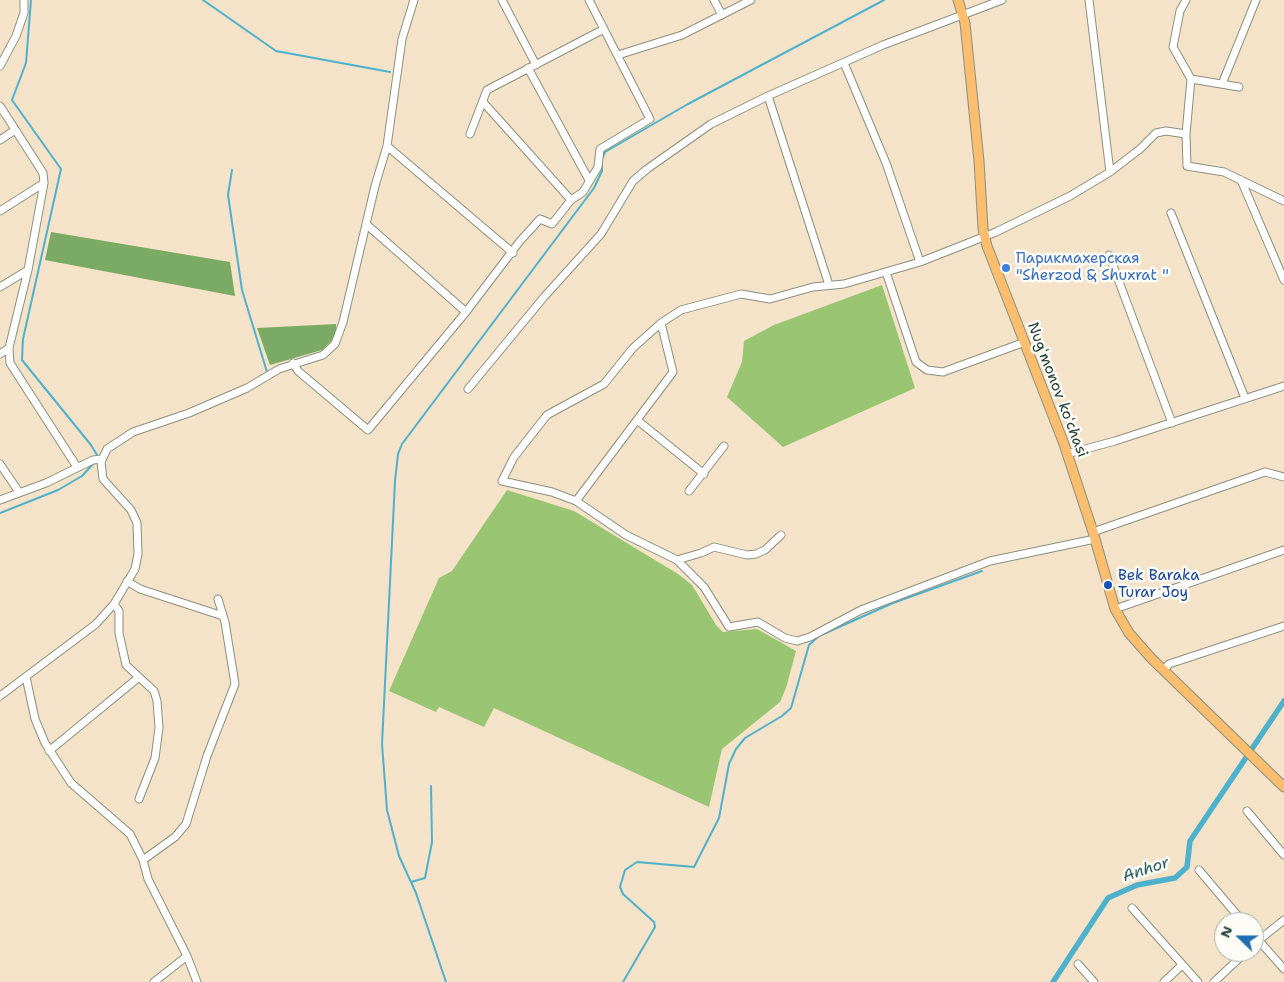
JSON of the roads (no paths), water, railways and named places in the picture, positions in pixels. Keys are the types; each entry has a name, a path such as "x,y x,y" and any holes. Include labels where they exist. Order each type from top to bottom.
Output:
{"main road":[{"name":"Nugʻmonov koʻchasi","path":"958,0 963,14 979,160 985,237 1067,454 1094,535 1114,609 1134,639 1284,787"}],"street":[{"path":"0,66 16,36 24,13 24,0"},
{"path":"0,500 46,483 77,467 98,459 108,447 133,432 189,413 247,388 293,363 323,355 337,339 387,146 402,39 414,0"},
{"path":"502,0 536,65"},
{"path":"293,363 298,371 368,430 466,312 520,241 540,219 552,224 570,200 583,192 598,167 600,149 650,120 589,0"},
{"path":"714,0 722,15"},
{"path":"618,55 682,35 751,0"},
{"path":"468,389 544,297 600,234 633,181 711,124 768,96 844,63 1002,0"},
{"path":"1088,0 1110,172"},
{"path":"1186,0 1180,11 1173,47 1191,79 1186,134 1186,166 1224,172 1284,201"},
{"path":"1222,84 1256,0"},
{"path":"470,134 487,90 604,30"},
{"path":"844,63 879,146 920,262"},
{"path":"528,68 589,180"},
{"path":"1191,79 1239,87"},
{"path":"768,96 829,285"},
{"path":"483,102 570,200"},
{"path":"0,106 43,173 44,183 28,270 9,348 10,363 77,467"},
{"path":"0,140 15,130"},
{"path":"1186,134 1166,130 1156,133 1140,150 1110,172 1070,196 985,237 920,262 844,284 829,285 770,299 741,294 689,307 661,323 633,348 604,384 547,415 514,458 502,481 552,492 576,501 626,535 677,560 704,587 729,627 758,622 786,638 797,641 810,637 861,610 990,561 1094,535 1265,472 1284,477"},
{"path":"387,146 512,253"},
{"path":"1241,180 1284,280"},
{"path":"0,211 44,183"},
{"path":"1171,214 1245,398"},
{"path":"366,224 466,312"},
{"path":"1109,255 1172,423"},
{"path":"0,287 28,270"},
{"path":"886,272 916,362 926,370 943,372 1025,342"},
{"path":"576,501 672,372 661,323"},
{"path":"0,354 9,348"},
{"path":"1067,454 1172,423 1284,386"},
{"path":"637,420 704,474"},
{"path":"689,491 724,446"},
{"path":"0,696 96,624 114,604 138,559 137,523 131,510 105,482 98,459"},
{"path":"0,464 19,492"},
{"path":"677,560 714,547 747,555 756,554 765,550 780,535"},
{"path":"1114,609 1284,550"},
{"path":"127,581 140,589 223,616"},
{"path":"143,860 175,837 186,824 210,748 235,684 223,616 218,599"},
{"path":"114,604 119,611 119,633 126,665 154,691 157,701 159,728 155,758 139,800"},
{"path":"1164,670 1169,664 1284,626"},
{"path":"26,677 35,718 49,751 78,790 127,830 143,860 148,879 187,956 197,982"},
{"path":"49,751 138,678"},
{"path":"1247,811 1284,855"},
{"path":"1199,870 1235,912"},
{"path":"1132,908 1198,982"},
{"path":"1264,934 1284,920"},
{"path":"1264,949 1284,969"},
{"path":"154,982 187,956"},
{"path":"1214,982 1235,962"},
{"path":"1078,964 1094,982"},
{"path":"1164,982 1182,965"}],"waterway":[{"path":"31,0 26,63 12,100 61,169 23,339 22,360 91,445 97,455 96,458"},
{"path":"203,0 276,51 390,72"},
{"path":"602,159 605,152 688,104 884,0"},
{"path":"446,982 416,893 399,856 387,810 382,744 395,481 398,454 402,444 594,188 602,171 602,163"},
{"path":"232,170 228,195 242,290 267,372"},
{"path":"0,513 58,490 82,476 94,463"},
{"path":"623,982 655,927 654,922 623,894 620,887 625,870 637,862 694,867 719,818 729,764 736,749 745,738 782,716 791,708 809,645 819,636 893,603 982,571"},
{"name":"Anhor","path":"1053,982 1108,898 1137,885 1175,878 1187,867 1190,841 1284,701"},
{"path":"411,882 425,878 432,842 431,786"}],"place":[{"name":"Парикмахерская \"Sherzod & Shuxrat \"","path":"1006,268"},
{"name":"Bek Baraka Turar Joy","path":"1108,585"}]}
